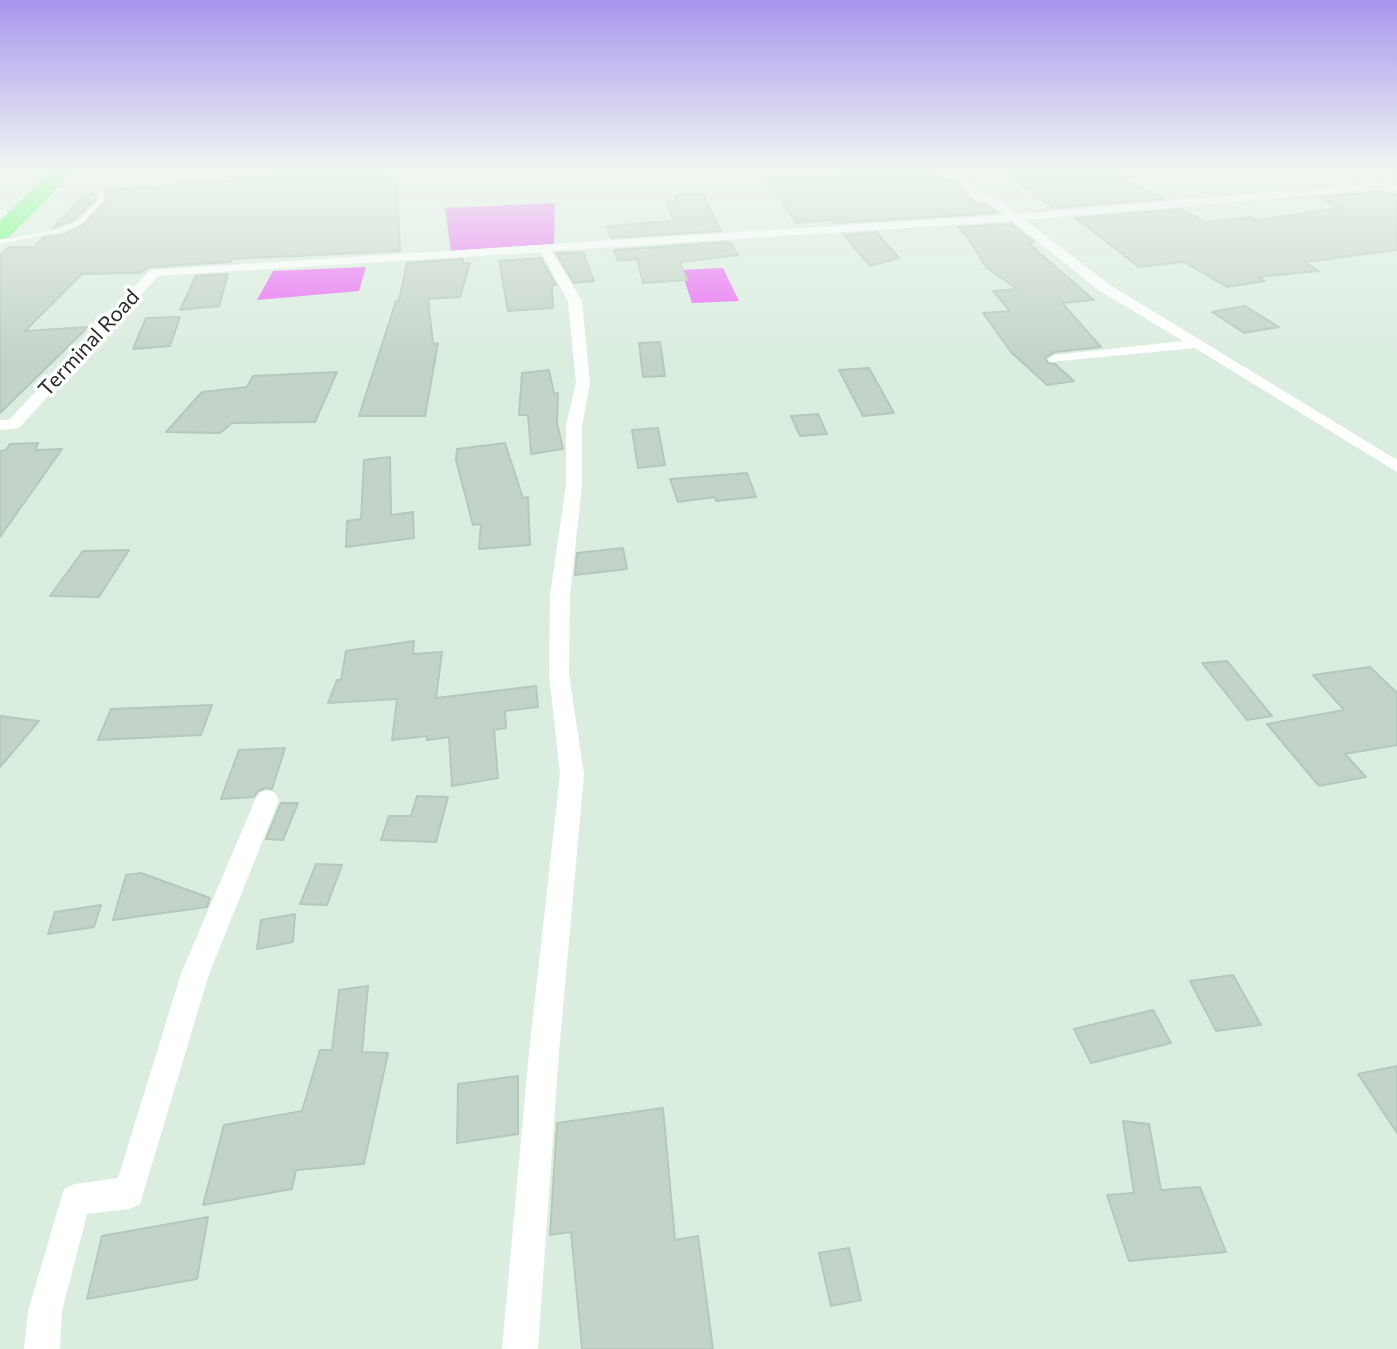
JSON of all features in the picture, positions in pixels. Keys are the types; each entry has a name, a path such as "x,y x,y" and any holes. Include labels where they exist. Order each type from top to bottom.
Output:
{"street":[{"name":"Terminal Road","path":"0,425 13,425 154,272 787,233"},
{"path":"1033,233 1105,288 1397,467"},
{"path":"520,1349 544,1052 572,774 559,674 560,596 574,485 574,426 583,383 576,301 545,249"},
{"path":"1055,359 1195,344"},
{"path":"41,1349 45,1311 75,1200 129,1193 195,974 267,800"}],"lane":[{"path":"0,242 40,233"}],"shaded area":[{"path":"448,233 554,233 554,244 451,251"},
{"path":"366,267 359,291 257,300 273,271"},
{"path":"723,268 739,301 692,303 681,270"}],"building":[{"path":"399,233 400,251 232,259 231,262 150,267 140,273 82,274 25,331 88,327 0,413 0,256 9,247 34,247 43,238 65,234"},
{"path":"609,233 690,233 611,238"},
{"path":"877,233 899,258 870,266 844,235"},
{"path":"964,233 1022,233 1034,242 1028,243 1094,300 1062,303 1101,347 1055,352 1045,358 1074,381 1047,385 1011,352 983,313 1010,311 993,291 1017,289 986,267"},
{"path":"1095,233 1397,233 1397,250 1305,262 1319,271 1258,277 1265,281 1227,287 1184,262 1139,267"},
{"path":"729,242 738,255 680,262 687,280 643,283 637,259 618,261 614,250"},
{"path":"583,252 594,281 574,283 556,253"},
{"path":"541,258 556,285 552,285 553,308 508,311 499,261"},
{"path":"463,259 463,263 470,263 460,297 428,299 433,344 438,343 425,416 359,416 396,301 399,301 407,263"},
{"path":"228,274 219,306 180,310 196,276"},
{"path":"1245,306 1279,327 1244,333 1212,312"},
{"path":"180,317 170,346 133,349 146,318"},
{"path":"660,342 665,376 643,377 639,343"},
{"path":"869,368 894,413 863,416 839,370"},
{"path":"549,370 554,394 558,393 557,423 563,449 531,454 528,415 519,415 522,373"},
{"path":"337,372 315,422 232,423 220,433 166,432 202,392 247,387 253,376"},
{"path":"818,414 827,434 800,436 791,416"},
{"path":"658,428 665,465 638,468 632,430"},
{"path":"38,443 35,450 62,449 0,537 0,451 6,450 10,444"},
{"path":"505,443 523,498 528,497 530,545 479,549 481,524 473,525 456,460 457,449"},
{"path":"390,457 391,515 413,512 414,538 346,547 347,521 361,519 364,460"},
{"path":"747,473 756,497 716,501 715,497 678,502 670,479"},
{"path":"623,548 627,569 575,575 577,553"},
{"path":"129,550 99,597 50,596 83,551"},
{"path":"414,641 413,654 442,652 436,698 536,686 538,707 505,711 506,728 494,730 498,778 452,786 449,737 427,740 427,736 392,740 397,699 328,703 337,680 341,680 346,651"},
{"path":"1227,661 1272,716 1247,720 1202,663"},
{"path":"1370,667 1397,693 1397,745 1345,754 1366,777 1319,786 1267,724 1344,710 1313,675"},
{"path":"212,705 201,735 98,740 111,709"},
{"path":"0,716 39,721 0,767"},
{"path":"285,748 272,789 258,791 254,797 221,799 239,750"},
{"path":"417,796 448,797 436,842 381,840 389,816 411,816"},
{"path":"281,803 298,803 283,840 266,839"},
{"path":"316,864 342,865 327,905 300,904"},
{"path":"141,873 210,898 207,907 113,920 126,875"},
{"path":"101,905 94,927 48,934 55,912"},
{"path":"295,914 293,942 257,949 261,920"},
{"path":"1233,975 1261,1025 1216,1031 1190,981"},
{"path":"368,986 362,1052 388,1053 364,1164 296,1170 292,1189 203,1205 224,1125 302,1111 320,1050 332,1050 339,990"},
{"path":"1153,1010 1171,1043 1091,1063 1074,1029"},
{"path":"1397,1066 1397,1133 1358,1074"},
{"path":"518,1076 518,1134 457,1143 458,1084"},
{"path":"663,1108 675,1240 698,1236 713,1349 582,1349 571,1232 550,1235 557,1123"},
{"path":"1123,1121 1149,1124 1161,1190 1200,1187 1226,1252 1129,1261 1107,1195 1134,1193"},
{"path":"208,1217 197,1279 87,1299 102,1236"},
{"path":"849,1248 861,1300 831,1306 819,1253"}]}
